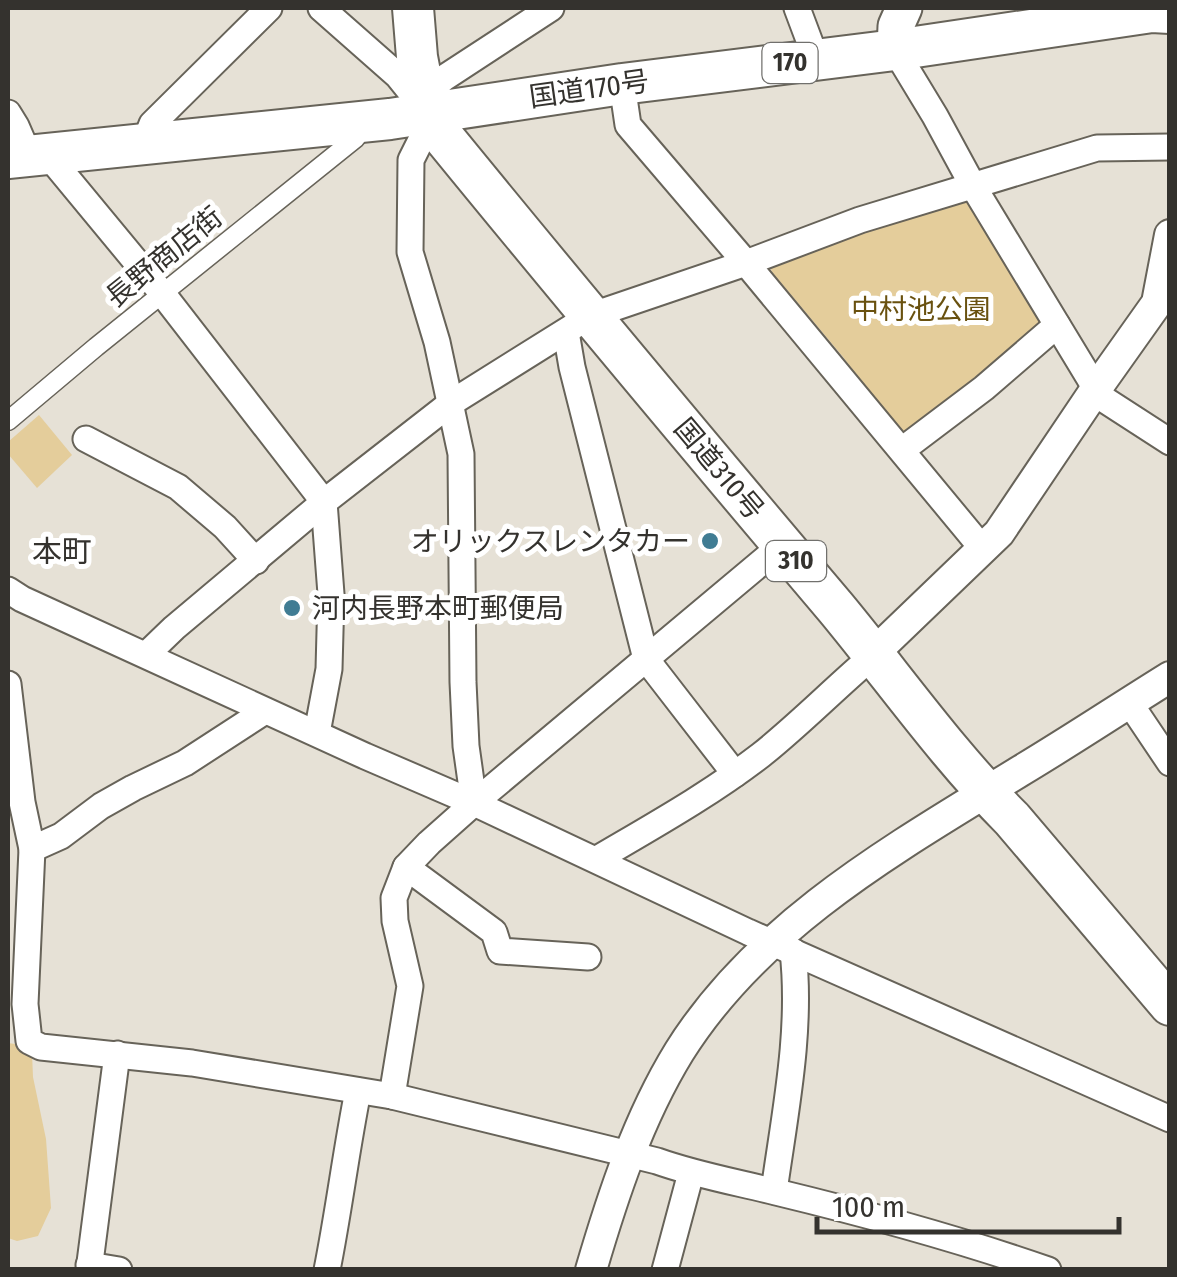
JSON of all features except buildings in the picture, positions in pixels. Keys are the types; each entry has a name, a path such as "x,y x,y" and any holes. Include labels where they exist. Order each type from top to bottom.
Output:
{"highway":[{"path":"413,8 428,114"},
{"name":"国道170号","path":"28,156 144,144 364,130 428,114 622,84 895,50 1152,12 1170,13"},
{"name":"国道310号","path":"428,114 578,324 782,545 985,792 1012,818 1170,1006"}],"main road":[{"path":"895,50 896,26 904,8"}],"street":[{"path":"144,144 152,124 269,8"},
{"path":"474,803 463,682 462,454 438,342 410,252 411,160 421,140 434,87 550,8"},
{"path":"796,8 819,59"},
{"path":"326,9 397,76 428,114"},
{"path":"895,50 1096,389 1104,400 1170,442"},
{"path":"622,84 628,125 982,548"},
{"path":"8,113 28,156 162,294 324,502 332,594 328,669 317,733"},
{"name":"長野商店街","path":"8,421 364,130"},
{"path":"147,654 324,502 451,404 578,324 860,220 1097,148 1170,146"},
{"path":"596,859 688,806 765,752 860,668 999,533 1157,303 1170,234"},
{"path":"578,324 572,367 646,660 735,774"},
{"path":"902,450 1057,326"},
{"path":"86,439 178,487 256,560"},
{"path":"392,1096 410,986 394,910 394,898 406,867 474,803 782,545"},
{"path":"8,590 648,886 1170,1119"},
{"path":"591,1270 610,1203 653,1100 680,1050 728,988 783,946 822,900 1170,677"},
{"path":"8,684 14,802 32,849 25,1004 29,1041 40,1047 228,1068 392,1096 774,1191 989,1260 1048,1270"},
{"path":"1129,702 1170,763"},
{"path":"32,849 61,836 133,788 185,763 265,711"},
{"path":"406,867 494,932 500,951 588,957"},
{"path":"774,1191 793,1053 796,980 783,946"},
{"path":"117,1054 89,1267 119,1270"},
{"path":"326,1270 358,1091"},
{"path":"664,1270 691,1173"}],"green space":[{"name":"中村池公園","path":"970,196 1044,324 908,445 770,267"},
{"path":"39,415 72,455 37,488 8,454 8,442"},
{"path":"8,1043 32,1053 46,1139 51,1208 38,1236 17,1241 8,1238"}],"place":[{"name":"オリックスレンタカー","path":"710,541"},
{"name":"河内長野本町郵便局","path":"292,608"}],"district":[{"name":"本町","path":"62,552"}]}
